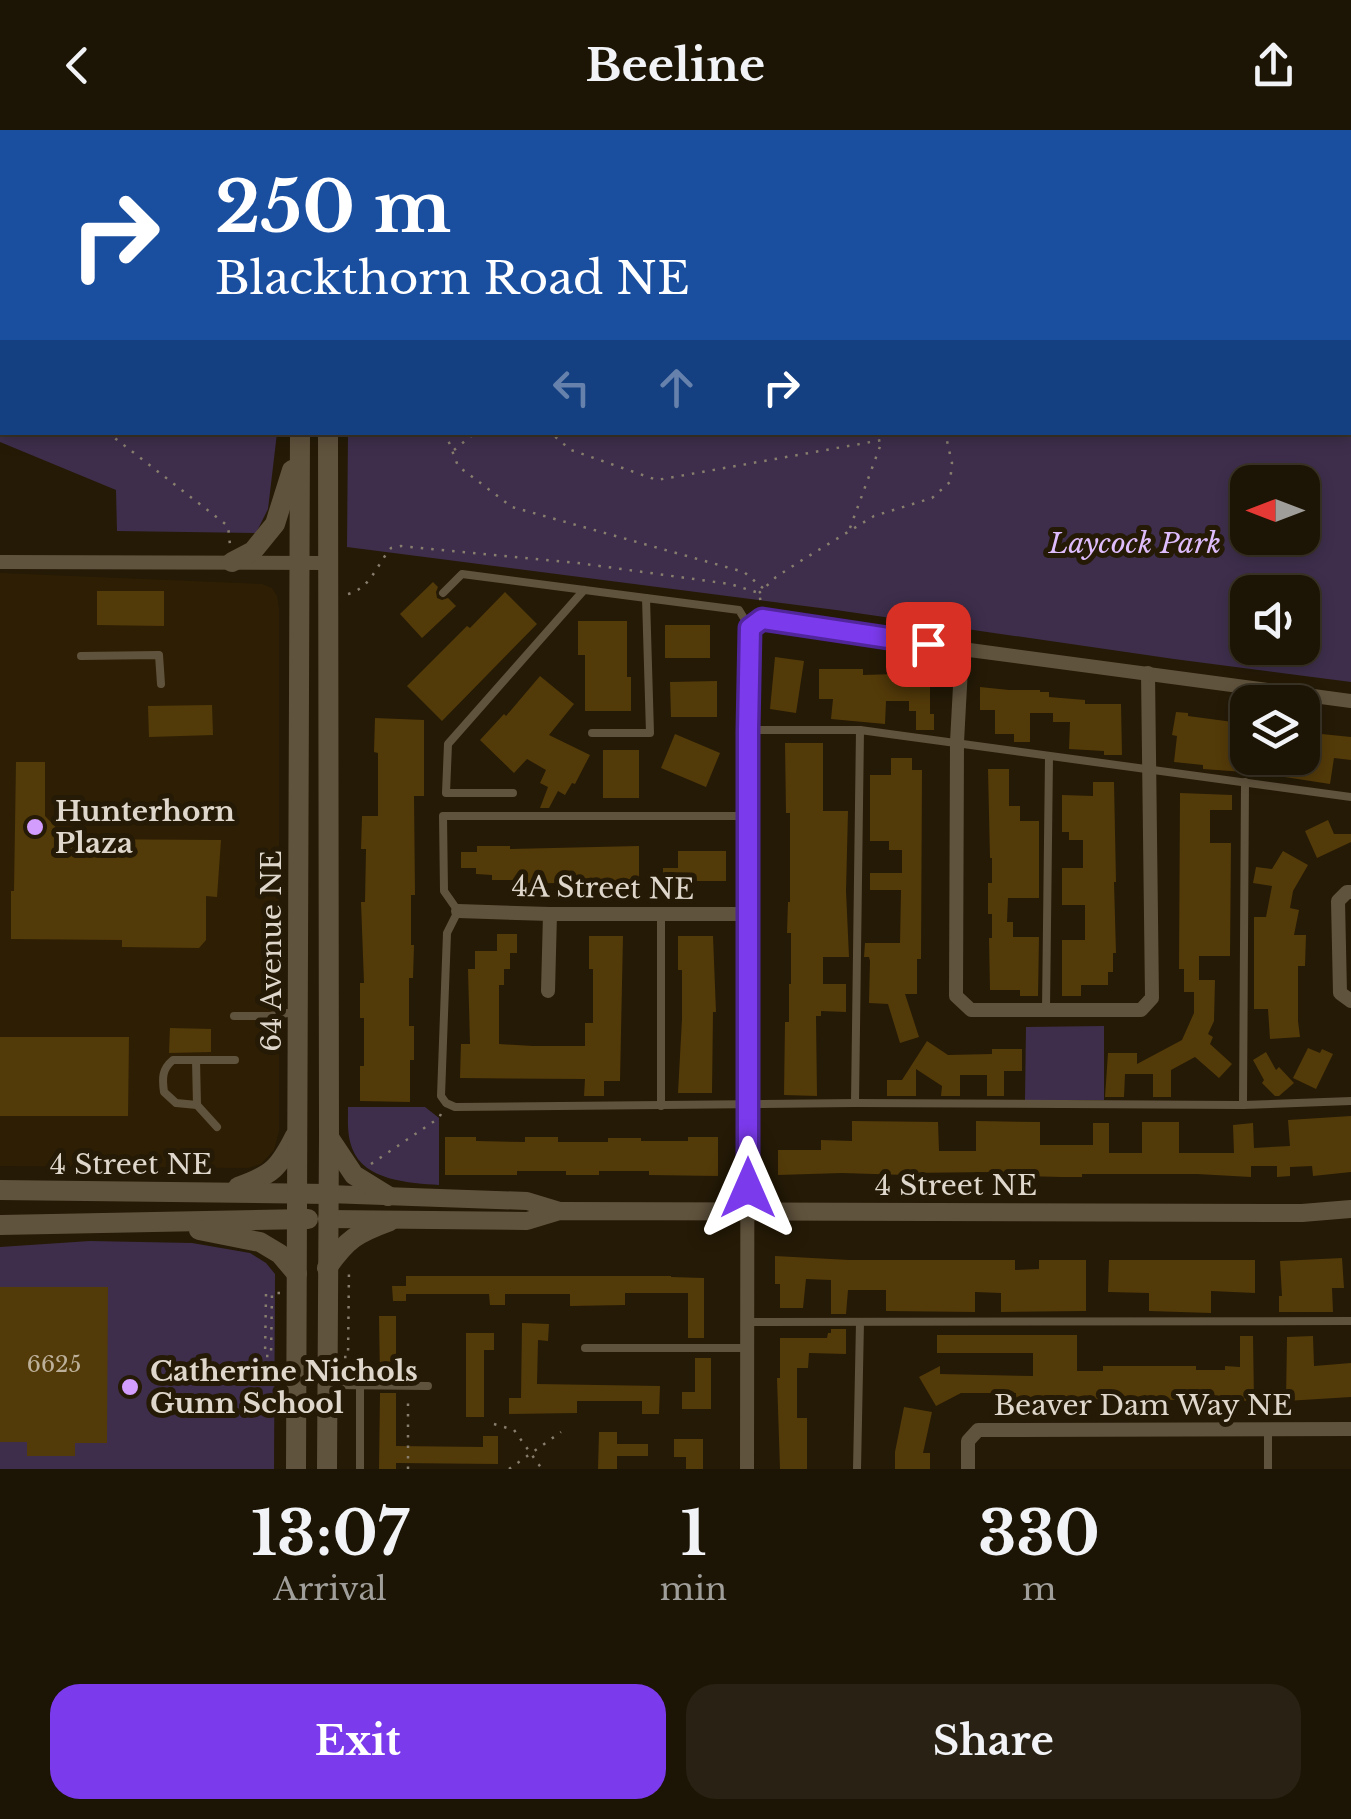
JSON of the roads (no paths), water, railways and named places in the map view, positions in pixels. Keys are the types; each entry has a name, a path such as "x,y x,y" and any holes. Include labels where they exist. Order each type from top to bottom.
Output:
{"main road":[{"name":"64 Avenue NE","path":"327,1469 328,435"},
{"name":"64 Avenue NE","path":"296,1469 300,438"},
{"path":"231,562 253,551 275,524 300,438"},
{"path":"225,1192 268,1176 281,1163 298,1130"},
{"path":"329,1137 354,1175 388,1196"},
{"name":"4 Street NE","path":"0,1190 328,1194"},
{"name":"4 Street NE","path":"0,1225 328,1219"},
{"path":"327,1268 344,1244 363,1231 390,1221"},
{"path":"158,1222 260,1242 280,1254 297,1274"}],"street":[{"path":"0,562 327,564"},
{"path":"747,1469 748,730 756,624 1351,701"},
{"path":"962,649 957,742 956,996 971,1010 1141,1010 1152,998 1148,673"},
{"path":"1351,892 1338,901 1340,993 1351,1001"},
{"name":"4A Street NE","path":"458,911 748,914"},
{"path":"548,991 550,914"},
{"name":"4 Street NE","path":"328,1194 527,1201 560,1212"},
{"name":"4 Street NE","path":"328,1219 527,1220 560,1212 1302,1213 1351,1209"},
{"name":"Beaver Dam Way NE","path":"968,1469 968,1440 978,1430 1351,1429"}],"lane":[{"path":"444,593 462,574 739,610 756,624"},
{"path":"512,793 446,792 448,744 584,590"},
{"path":"592,733 650,733 646,598"},
{"path":"82,656 159,655 161,684"},
{"path":"748,730 860,730 1351,797"},
{"path":"855,1103 860,730"},
{"path":"1046,1010 1050,757"},
{"path":"1244,1105 1246,782"},
{"path":"749,816 444,816 444,891 458,911 447,933 442,1096 446,1103 455,1107 1244,1105 1351,1101"},
{"path":"661,914 661,1106"},
{"path":"234,1016 299,1012"},
{"path":"218,1127 197,1105 176,1103 169,1098 162,1077 166,1066 174,1060 235,1060"},
{"path":"196,1060 197,1105"},
{"path":"747,1322 1351,1322"},
{"path":"858,1469 860,1322"},
{"path":"585,1348 747,1348"},
{"path":"360,1384 360,1469"},
{"path":"326,1385 428,1386"},
{"path":"1268,1429 1268,1469"}],"place":[{"name":"Hunterhorn Plaza","path":"35,827"},
{"name":"Catherine Nichols Gunn School","path":"130,1387"}],"park label":[{"name":"Laycock Park","path":"1135,543"}]}
